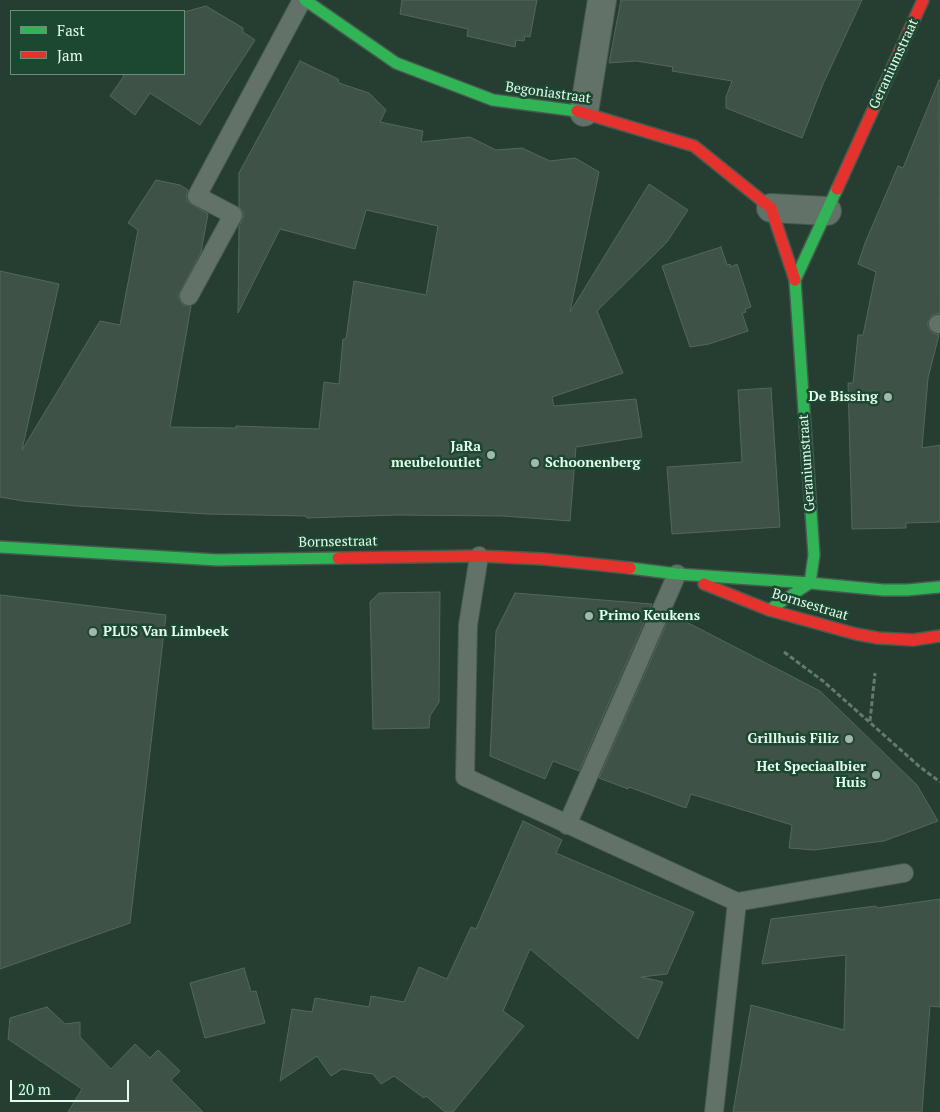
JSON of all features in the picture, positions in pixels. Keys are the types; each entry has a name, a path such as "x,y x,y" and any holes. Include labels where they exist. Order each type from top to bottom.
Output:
{"street":[{"name":"Begoniastraat","path":"304,0 396,63 493,100 584,112 694,146 771,208"},
{"path":"584,112 602,0"},
{"name":"Geraniumstraat","path":"810,583 814,555 795,280 923,0"},
{"path":"795,280 771,208 827,211"},
{"name":"Bornsestraat","path":"0,547 217,560 479,556 610,565 677,574 883,590 939,590"},
{"name":"Bornsestraat","path":"677,574 769,610 856,634 878,638 913,640 940,636"},
{"path":"769,610 810,583"}],"lane":[{"path":"189,296 233,215 197,196 304,0"},
{"path":"479,556 468,625 466,777 737,902 904,873"},
{"path":"567,825 677,574"},
{"path":"714,1112 737,902"}],"path":[{"path":"777,647 823,681 920,767 940,782"}],"building":[{"path":"402,0 537,0 530,37 525,36 524,41 516,40 515,47 467,36 468,29 400,14"},
{"path":"621,0 862,0 823,84 802,138 726,108 726,97 732,81 672,71 673,67 636,61 609,63"},
{"path":"206,6 243,28 243,32 255,40 200,125 150,93 135,115 110,96 124,76 122,75 185,75 185,12"},
{"path":"300,61 338,79 339,83 369,93 386,110 380,122 423,131 421,142 470,137 496,150 522,148 550,161 575,158 599,172 570,312 649,184 688,210 667,242 597,311 623,373 552,397 554,406 636,399 642,437 576,447 570,521 503,516 396,515 307,518 305,516 207,514 77,506 0,497 0,271 59,284 22,450 100,321 120,325 138,230 128,223 156,180 180,185 188,190 186,196 188,202 208,214 201,252 178,296 184,305 191,306 170,427 236,428 236,426 319,429 324,382 339,384 343,339 346,339 354,281 426,295 438,226 366,210 355,249 280,229 238,313 239,227 244,215 239,207 239,173"},
{"name":"De Bissing","path":"939,80 940,313 932,315 927,324 932,333 939,335 928,378 922,448 940,445 940,522 906,523 906,528 852,529 848,383 853,383 858,335 863,335 876,272 858,264 898,166 903,168"},
{"path":"721,247 727,265 730,264 731,267 737,264 751,307 745,309 746,312 742,313 748,331 709,344 690,347 662,266"},
{"path":"771,388 780,527 672,534 667,467 742,462 738,390"},
{"path":"440,592 439,702 430,716 429,728 373,729 370,602 379,593"},
{"path":"515,593 652,604 579,771 553,761 545,779 490,756 496,631"},
{"path":"0,595 166,615 130,923 0,969"},
{"path":"671,614 820,691 917,785 938,821 884,841 814,850 789,848 792,825 691,794 686,808 599,778"},
{"path":"523,821 562,840 556,853 694,912 667,974 641,977 663,982 638,1039 530,949 503,1011 524,1026 453,1112 445,1112 426,1096 424,1098 394,1076 381,1084 373,1074 342,1069 331,1076 317,1056 280,1081 292,1009 312,1012 315,998 369,1007 371,996 404,1002 419,967 447,979 471,927 476,929"},
{"path":"940,899 940,1007 930,1006 922,1112 733,1112 751,1005 844,1030 846,955 762,964 771,919 876,906 877,908"},
{"path":"244,968 251,992 256,991 265,1023 205,1038 190,983"},
{"path":"47,1007 65,1024 80,1022 80,1037 111,1069 135,1044 150,1058 158,1050 180,1071 171,1080 203,1112 68,1112 82,1089 8,1039 10,1018"}],"traffic: fast":[{"path":"305,0 396,63 493,100 577,111"},
{"path":"769,610 810,583 814,555 795,280 837,189"},
{"path":"0,547 217,560 338,558"},
{"path":"630,568 677,574 883,590 940,587"}],"traffic: jam":[{"path":"837,189 923,0"},
{"path":"577,111 694,146 771,208 795,280"},
{"path":"338,558 479,556 543,559 630,568"},
{"path":"704,584 769,610 856,634 878,638 913,640 940,636"}],"place":[{"name":"De Bissing","path":"888,397"},
{"name":"JaRa meubeloutlet","path":"491,455"},
{"name":"Schoonenberg","path":"535,463"},
{"name":"Primo Keukens","path":"589,616"},
{"name":"PLUS Van Limbeek","path":"93,632"},
{"name":"Grillhuis Filiz","path":"849,739"},
{"name":"Het Speciaalbier Huis","path":"876,775"}]}
